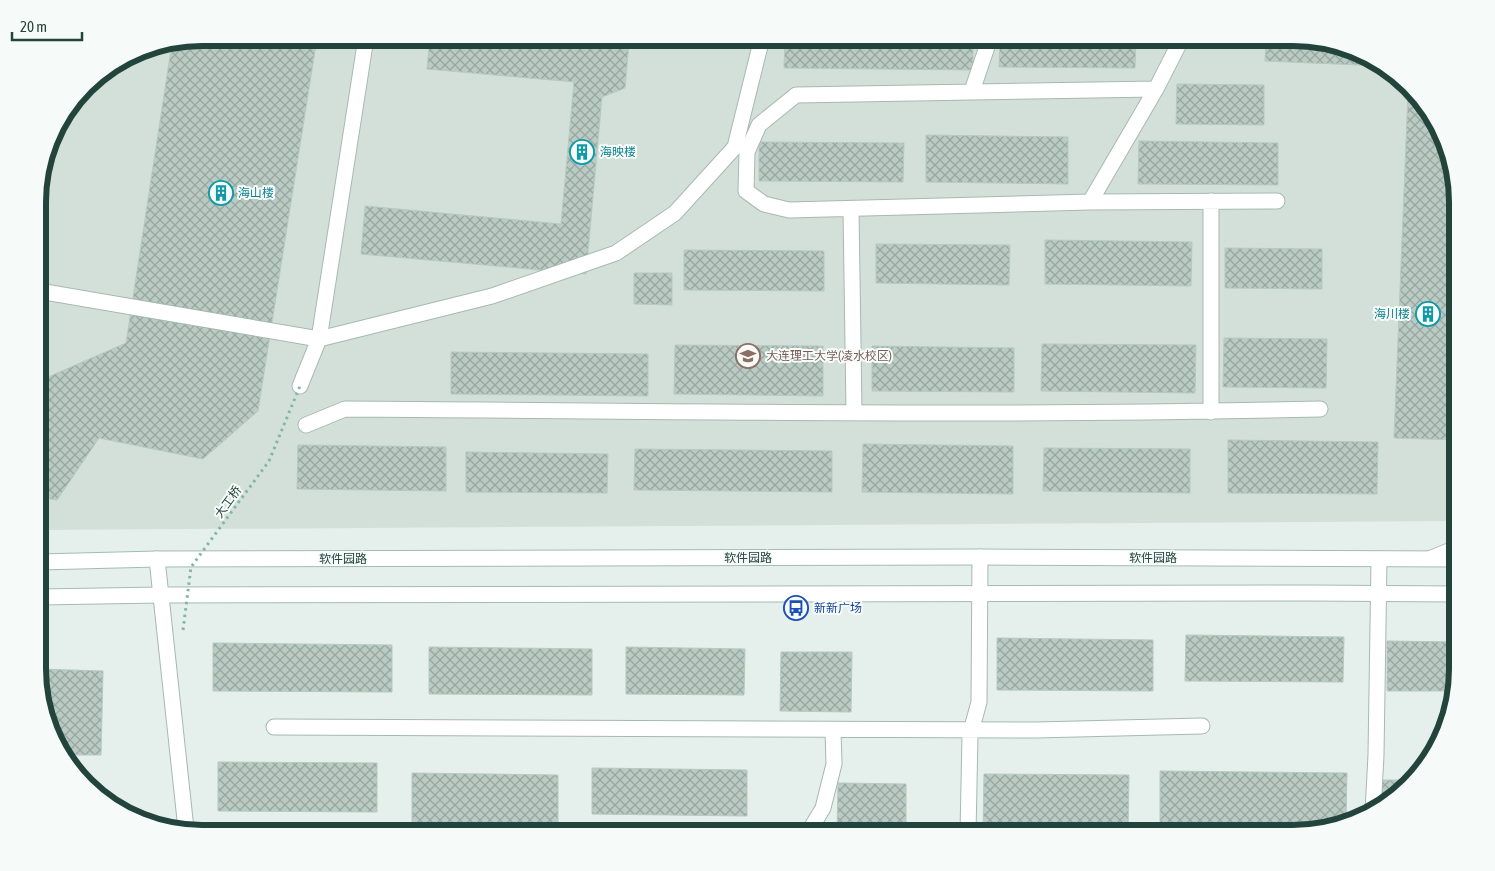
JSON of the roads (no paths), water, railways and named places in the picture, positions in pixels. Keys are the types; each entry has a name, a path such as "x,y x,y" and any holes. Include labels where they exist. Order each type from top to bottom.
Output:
{"street":[{"path":"300,386 319,339 365,46"},
{"path":"46,291 319,339 492,296 616,253 675,213 734,147 760,46"},
{"path":"972,91 987,46"},
{"path":"1090,202 1156,89 1178,46"},
{"path":"1156,89 796,95 759,125 747,152 746,190 764,204 789,210 1090,202 1277,201"},
{"path":"1211,201 1211,412"},
{"path":"851,208 854,412"},
{"path":"306,424 344,409 1211,412 1320,409"},
{"path":"968,824 970,736 979,702 980,557"},
{"name":"软件园路","path":"46,562 156,559 980,557 1448,559"},
{"path":"156,559 185,823"},
{"path":"1373,803 1379,560"},
{"path":"46,597 161,595 1448,594"},
{"path":"274,727 1036,730 1202,726"},
{"path":"813,824 823,808 834,764 833,730"}],"lane":[{"path":"1422,560 1448,547"}],"place":[{"name":"海映楼","path":"582,152"},
{"name":"海山楼","path":"221,193"},
{"name":"海川楼","path":"1428,314"},
{"name":"大连理工大学(凌水校区)","path":"748,356"},
{"name":"新新广场","path":"796,608"}]}
